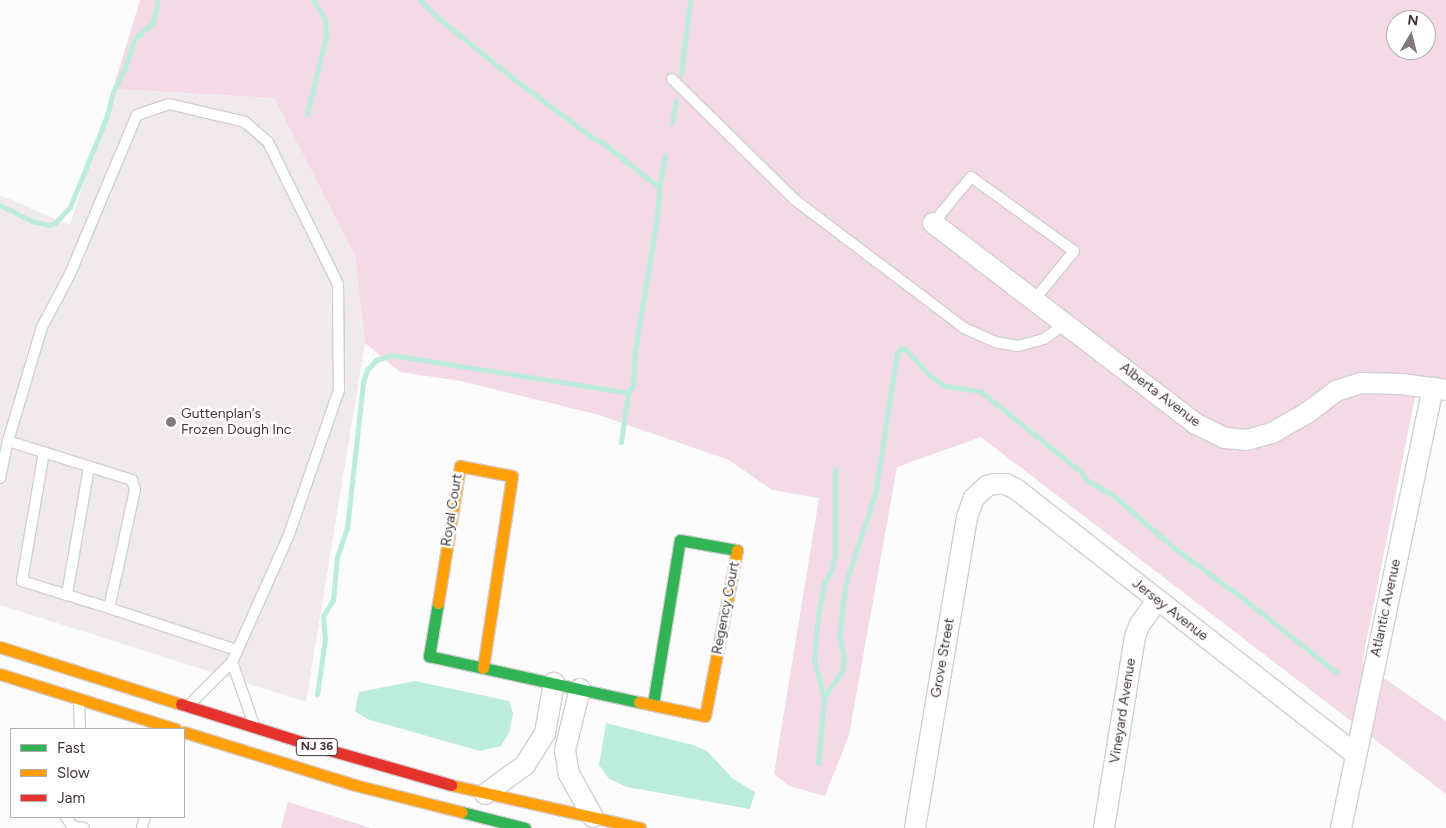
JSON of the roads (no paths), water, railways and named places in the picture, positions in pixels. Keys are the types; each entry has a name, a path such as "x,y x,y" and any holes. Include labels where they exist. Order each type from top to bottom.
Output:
{"main road":[{"name":"Royal Court","path":"483,668 512,476 460,466 429,656 483,668 554,683"},
{"name":"Regency Court","path":"554,683 705,716 737,549 680,540 653,704"},
{"name":"NJ 36","path":"0,647 255,728 485,794 640,828"},
{"path":"0,674 79,698 159,727"},
{"name":"NJ 36","path":"185,732 355,784 525,828"}],"street":[{"name":"Alberta Avenue","path":"933,223 1035,299 1196,424 1226,438 1247,440 1272,433 1307,413 1336,391 1361,383 1401,384 1440,389"},
{"name":"Atlantic Avenue","path":"1341,828 1355,754 1440,389"},
{"name":"Jersey Avenue","path":"981,491 995,484 1006,484 1016,489 1355,754"},
{"name":"Grove Street","path":"915,828 967,517 970,505 981,491"},
{"name":"Vineyard Avenue","path":"1104,828 1136,636 1140,624 1157,601"},
{"path":"485,794 525,765 544,733 554,683"},
{"path":"580,689 565,750 570,774 594,817"}],"lane":[{"path":"672,79 795,200 964,328 995,342 1018,346 1044,339 1066,323"},
{"path":"0,478 8,441 42,328 70,274 137,115 169,104 245,122 268,142 338,284 339,390 288,537 232,662 188,706"},
{"path":"933,223 971,177 1074,252 1035,299"},
{"path":"8,441 132,480 135,490 109,608"},
{"path":"44,452 22,581 237,650"},
{"path":"67,595 89,466"},
{"path":"232,662 255,728"},
{"path":"79,698 80,728"},
{"path":"67,818 72,826 84,828"}],"waterway":[{"path":"0,205 32,221 49,225 55,223 70,207 107,116 113,92 126,65 135,38 153,23 158,0"},
{"path":"307,114 326,36 325,19 313,0"},
{"path":"420,0 437,17 510,76 593,138 603,143 656,185 660,183 665,155"},
{"path":"681,74 690,0"},
{"path":"672,123 676,100"},
{"path":"317,694 325,639 323,616 333,600 337,557 347,528 363,382 367,370 376,360 392,355 628,393 633,385 635,350 657,217 660,183"},
{"path":"818,763 824,697 843,670 844,657 839,635 846,582 875,494 897,353 900,349 905,349 929,375 945,386 980,391 1080,471 1087,480 1115,497 1174,548 1245,600 1336,672"},
{"path":"621,442 628,393"},
{"path":"824,697 814,659 818,614 824,583 831,571 835,553 835,469"}],"place":[{"name":"Guttenplan's Frozen Dough Inc","path":"171,422"}]}
